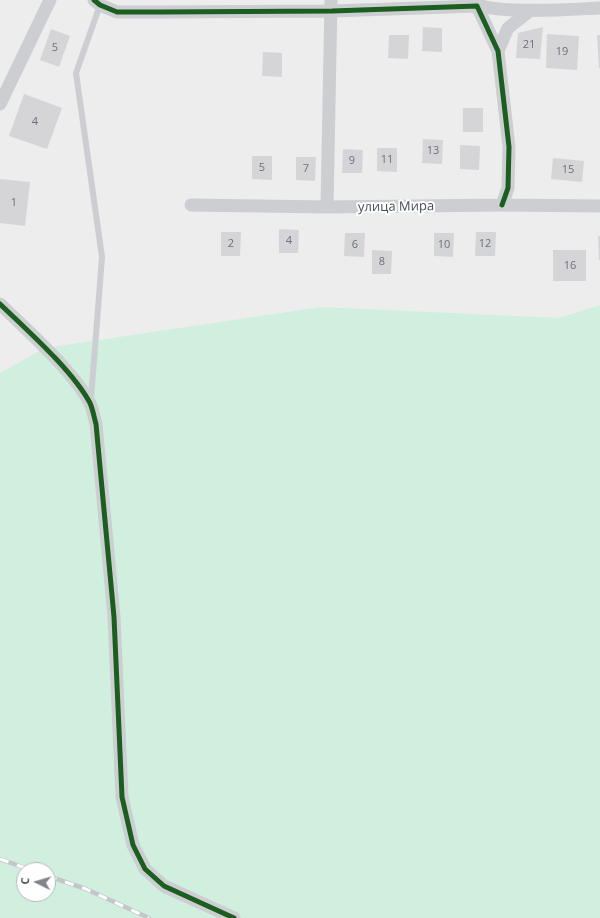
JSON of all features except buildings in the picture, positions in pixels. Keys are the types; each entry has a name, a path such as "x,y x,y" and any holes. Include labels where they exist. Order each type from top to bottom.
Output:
{"street":[{"path":"0,104 50,0"},
{"path":"97,3 117,12 331,5 473,3 531,10 600,8"},
{"path":"473,3 498,51 509,147 508,188 502,205"},
{"path":"327,207 331,5"},
{"path":"498,51 508,28 531,10"},
{"name":"улица Мира","path":"191,205 327,207 502,205 600,206"},
{"path":"0,304 42,344 79,387 90,404 96,424 114,617 122,798 133,845 145,869 164,886 234,918"}],"lane":[{"path":"90,404 102,257 76,73 97,3"}],"green space":[{"path":"600,305 600,918 0,918 0,373 45,348 321,307 559,318"}],"railway":[{"path":"0,859 16,865"},
{"path":"56,879 86,889 149,918"}],"cycle path":[{"path":"94,0 100,5 117,12 332,11 477,6 498,51 509,147 508,188 502,205"},
{"path":"0,304 61,364 82,390 93,411 96,424 114,617 122,797 133,845 145,869 164,886 234,918"}]}
